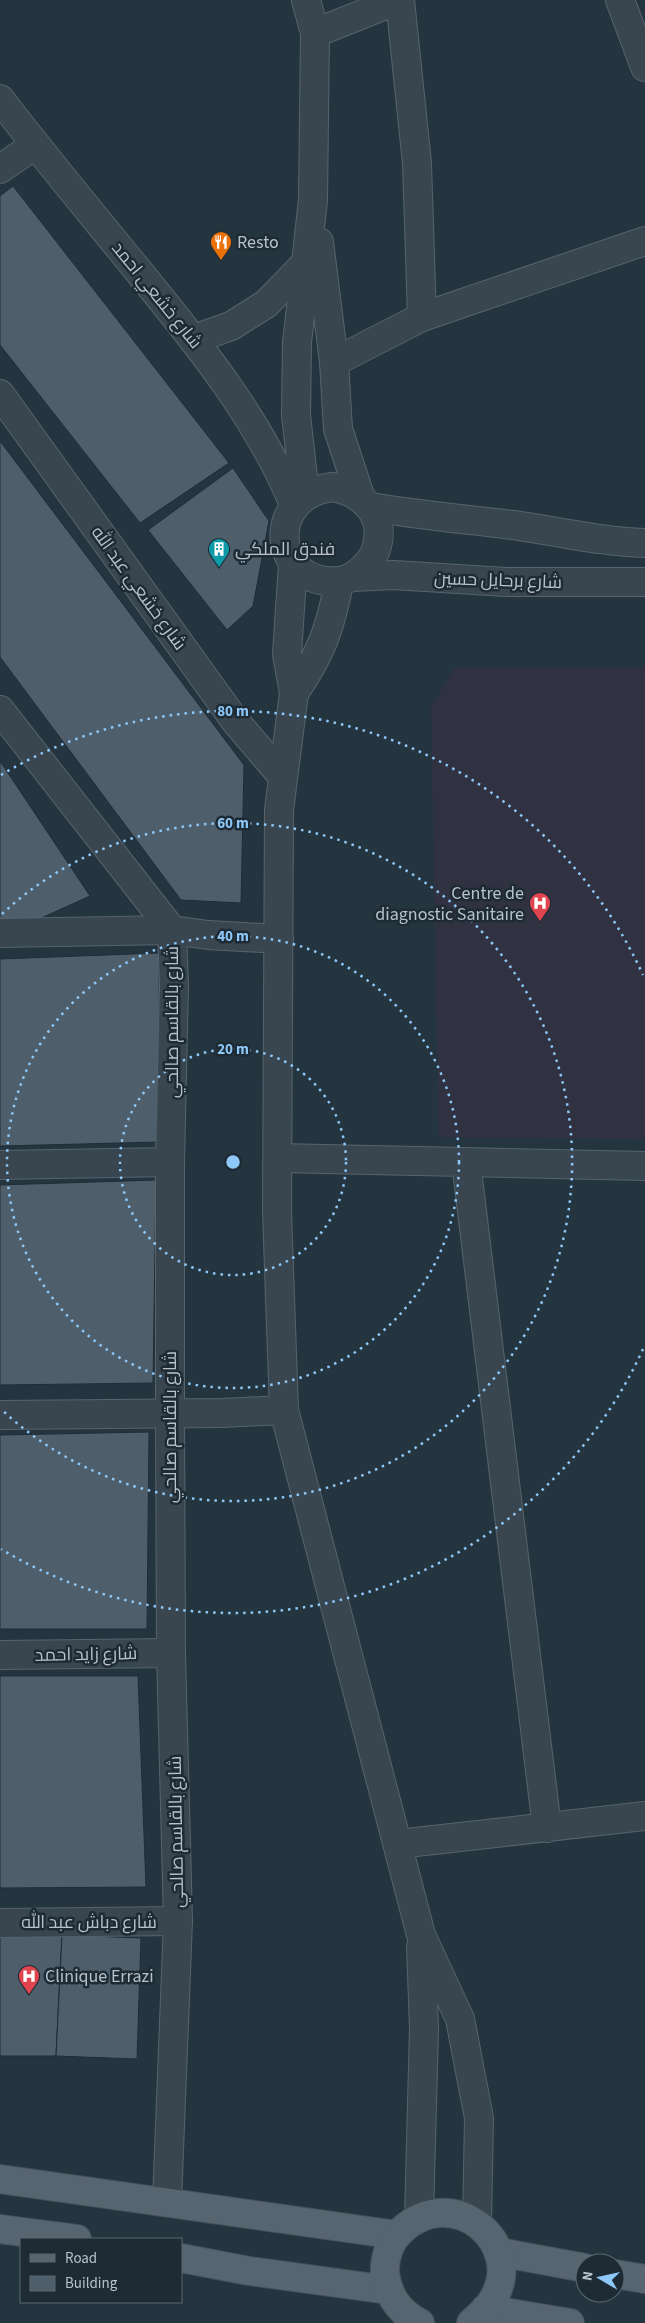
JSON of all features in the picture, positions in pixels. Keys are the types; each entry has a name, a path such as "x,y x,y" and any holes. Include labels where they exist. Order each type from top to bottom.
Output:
{"main road":[{"path":"0,2180 397,2235"},
{"path":"403,2312 385,2269 388,2251 397,2235 409,2222 443,2212 461,2214 477,2223 490,2236 498,2252 501,2270 498,2288 478,2316"},
{"path":"0,2229 69,2238"},
{"path":"498,2252 575,2266"},
{"path":"182,2258 249,2271 403,2312"},
{"path":"625,2276 645,2279"},
{"path":"478,2316 570,2323"}],"street":[{"path":"300,500 296,416 297,343 313,200 315,33 306,0"},
{"path":"315,33 399,0 417,163 422,317"},
{"path":"620,0 645,67"},
{"name":"شارع خشعي احمد","path":"0,99 35,145 194,339 248,417 283,477 300,500"},
{"path":"0,169 35,145"},
{"path":"313,200 334,362 338,429 365,501 377,521 378,537 375,553 366,567 345,580 320,580 306,574 293,563 286,548 284,532 287,518 300,500 318,488 333,486 347,489 365,501 424,516 513,525 625,543 645,544"},
{"path":"334,362 422,317 645,241"},
{"path":"194,339 231,326 266,304 306,263"},
{"name":"شارع خشعي عبد الله","path":"0,394 236,722 284,777"},
{"path":"293,563 287,654 294,693 279,810 277,1212 284,1410 421,1935 460,2019 479,2118 477,2223"},
{"name":"شارع برحايل حسين","path":"345,580 393,575 506,582 645,582"},
{"path":"294,693 315,663 345,580"},
{"name":"شارع بالقاسم صالحي","path":"0,710 172,930 174,985 170,1162 171,1653 178,1922 167,2202"},
{"path":"0,933 172,930 208,935 279,939"},
{"path":"278,1158 645,1166"},
{"path":"0,1165 170,1162"},
{"path":"466,1162 547,1828"},
{"path":"0,1414 222,1413 284,1410"},
{"name":"شارع زايد احمد","path":"0,1654 171,1653"},
{"path":"398,1844 645,1816"},
{"name":"شارع دباش عبد الله","path":"0,1923 178,1922"},
{"path":"419,2218 424,2028 421,1935"}],"shaded area":[{"name":"Centre de diagnostic Sanitaire","path":"645,667 645,1139 439,1137 431,707 455,668"}],"building":[{"path":"13,186 229,463 140,523 0,345 0,196"},
{"path":"0,441 244,765 241,903 181,900 0,657"},
{"name":"فندق الملكي","path":"233,468 269,521 253,606 227,630 148,530"},
{"path":"0,761 90,896 37,920 0,921"},
{"path":"159,953 160,1142 0,1146 0,959"},
{"path":"156,1180 153,1383 0,1385 0,1185"},
{"path":"149,1432 147,1629 0,1629 0,1435"},
{"path":"0,1676 138,1676 146,1887 0,1888"},
{"name":"Clinique Errazi","path":"0,1935 62,1935 56,2056 0,2056"},
{"path":"62,1935 141,1938 137,2059 56,2056"}],"place":[{"name":"Resto","path":"221,261"},
{"name":"فندق الملكي","path":"219,568"},
{"name":"Centre de diagnostic Sanitaire","path":"540,922"},
{"name":"Clinique Errazi","path":"29,1995"}]}
